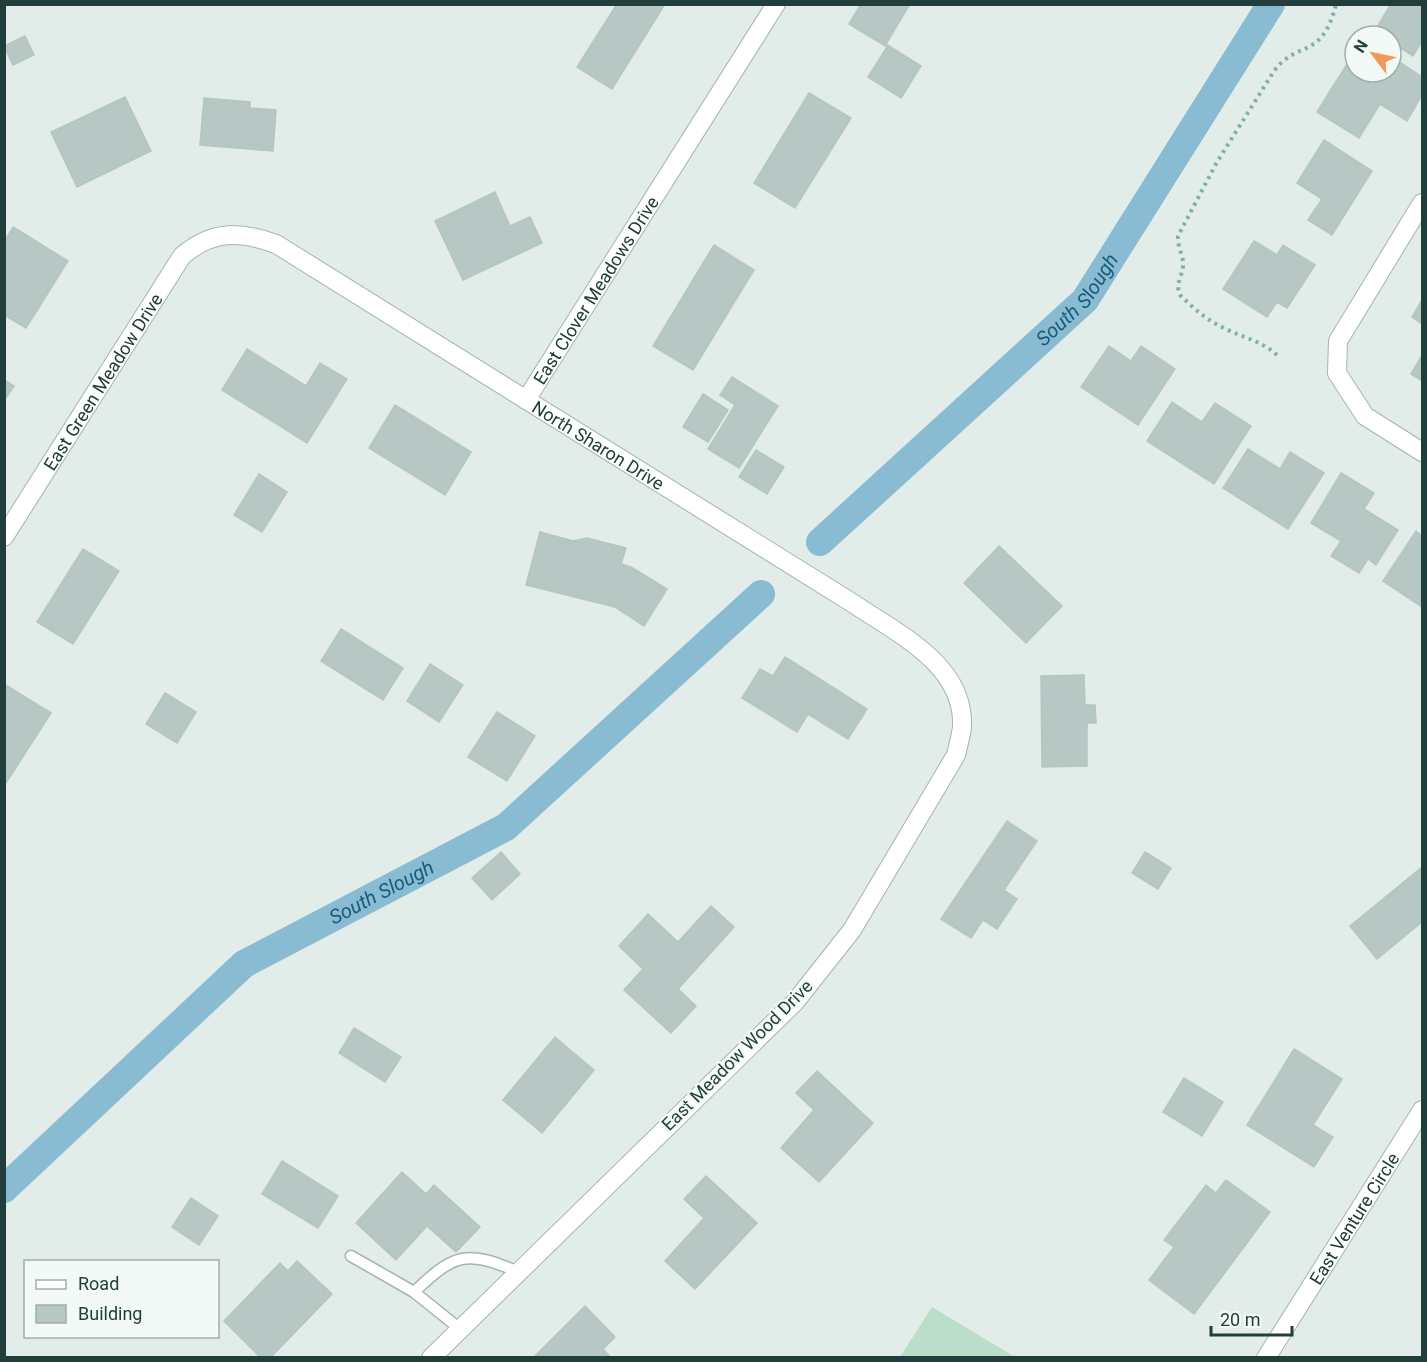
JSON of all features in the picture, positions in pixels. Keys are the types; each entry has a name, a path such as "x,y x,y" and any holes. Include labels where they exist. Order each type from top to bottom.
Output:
{"street":[{"name":"East Clover Meadows Drive","path":"526,400 776,4"},
{"path":"1422,203 1338,341 1337,373 1365,416 1422,452"},
{"name":"North Sharon Drive","path":"213,237 251,235 276,244 872,617 927,655 946,673 959,699"},
{"name":"East Green Meadow Drive","path":"4,537 182,256 196,244 213,237"},
{"name":"East Meadow Wood Drive","path":"431,1358 795,1002 852,930 956,755 962,728 959,699"},
{"name":"East Venture Circle","path":"1266,1358 1422,1110"}],"lane":[{"path":"351,1256 414,1292 460,1329"},
{"path":"414,1292 450,1262 468,1258 490,1259 518,1272"}],"path":[{"path":"1277,355 1244,334 1228,331 1211,321 1180,295 1178,282 1183,265 1178,236 1217,162 1274,71 1280,63 1317,45 1323,38 1336,4"}],"green space":[{"path":"932,1307 1015,1357 900,1357"}],"building":[{"path":"617,4 665,4 612,89 577,67"},
{"path":"861,4 910,4 886,44 921,66 901,98 868,77 887,47 849,24"},
{"path":"1391,4 1422,4 1422,41 1413,56 1403,50 1403,24 1379,24"},
{"path":"25,36 34,55 13,65 4,46"},
{"path":"1403,64 1422,77 1422,95 1407,121 1380,104 1359,138 1317,112 1343,70 1343,84 1403,84"},
{"path":"809,93 851,118 795,208 754,183"},
{"path":"125,97 151,151 77,187 51,132"},
{"path":"204,98 250,102 250,108 276,110 273,151 200,145"},
{"path":"1324,140 1372,171 1332,235 1308,220 1322,199 1297,183"},
{"path":"495,192 510,226 530,217 542,243 463,280 435,221"},
{"path":"13,227 68,261 26,328 4,315 4,242"},
{"path":"1254,241 1277,255 1283,245 1315,265 1287,308 1277,302 1267,317 1223,289"},
{"path":"714,245 754,270 693,370 653,346"},
{"path":"1422,300 1422,324 1412,317"},
{"path":"1109,346 1131,361 1141,346 1175,369 1138,425 1081,387"},
{"path":"247,349 306,386 320,363 347,379 307,443 222,390"},
{"path":"1422,355 1422,381 1411,374"},
{"path":"732,377 778,406 739,468 708,449 735,405 720,395"},
{"path":"4,380 14,386 4,401"},
{"path":"703,394 728,410 708,442 683,427"},
{"path":"1172,402 1202,422 1215,403 1251,426 1214,484 1147,441"},
{"path":"395,405 471,452 445,495 369,448"},
{"path":"1248,449 1280,469 1290,452 1324,473 1288,529 1223,488"},
{"path":"756,450 784,467 767,494 739,477"},
{"path":"1341,473 1374,493 1364,509 1398,530 1376,565 1368,559 1359,573 1331,556 1341,541 1311,523"},
{"path":"259,474 287,492 262,532 234,515"},
{"path":"1416,531 1422,536 1422,607 1383,581"},
{"path":"540,532 573,541 587,538 626,548 621,564 631,567 667,589 644,626 615,607 526,585"},
{"path":"999,546 1062,606 1026,643 964,583"},
{"path":"83,549 119,571 73,644 37,622"},
{"path":"341,629 403,668 383,700 321,661"},
{"path":"785,657 867,709 848,739 808,714 797,732 742,698 760,669 773,676"},
{"path":"430,664 463,685 439,722 407,701"},
{"path":"1084,675 1085,705 1095,705 1096,723 1087,723 1087,766 1042,767 1041,676"},
{"path":"4,684 51,713 4,786"},
{"path":"165,693 196,712 177,743 146,724"},
{"path":"497,712 535,736 507,781 468,757"},
{"path":"1007,821 1037,841 1004,890 1017,899 997,929 983,920 971,938 941,919"},
{"path":"501,852 520,874 492,900 472,878"},
{"path":"1145,852 1171,868 1158,889 1132,873"},
{"path":"1422,867 1422,922 1377,959 1350,926"},
{"path":"711,906 734,927 678,989 696,1006 671,1033 624,990 643,969 619,946 648,914 678,942"},
{"path":"354,1028 401,1057 385,1082 339,1053"},
{"path":"555,1037 594,1070 542,1133 503,1100"},
{"path":"1294,1049 1342,1079 1313,1125 1333,1137 1314,1167 1247,1125"},
{"path":"817,1071 873,1123 819,1182 781,1148 814,1110 796,1093"},
{"path":"1184,1078 1223,1102 1202,1136 1163,1112"},
{"path":"282,1161 338,1196 318,1228 262,1194"},
{"path":"402,1172 426,1194 434,1185 480,1227 456,1252 427,1226 396,1260 356,1223"},
{"path":"706,1176 757,1223 695,1289 665,1261 704,1218 684,1199"},
{"path":"1226,1180 1270,1212 1194,1314 1149,1280 1174,1247 1164,1240 1206,1185 1216,1193"},
{"path":"191,1198 218,1216 199,1245 172,1227"},
{"path":"297,1261 332,1294 270,1358 261,1358 224,1321 280,1263 288,1271"},
{"path":"585,1306 615,1337 603,1349 611,1358 533,1358"}],"waterway":[{"name":"South Slough","path":"820,542 1085,300 1271,4"},
{"name":"South Slough","path":"4,1189 244,964 506,827 761,594"}]}
